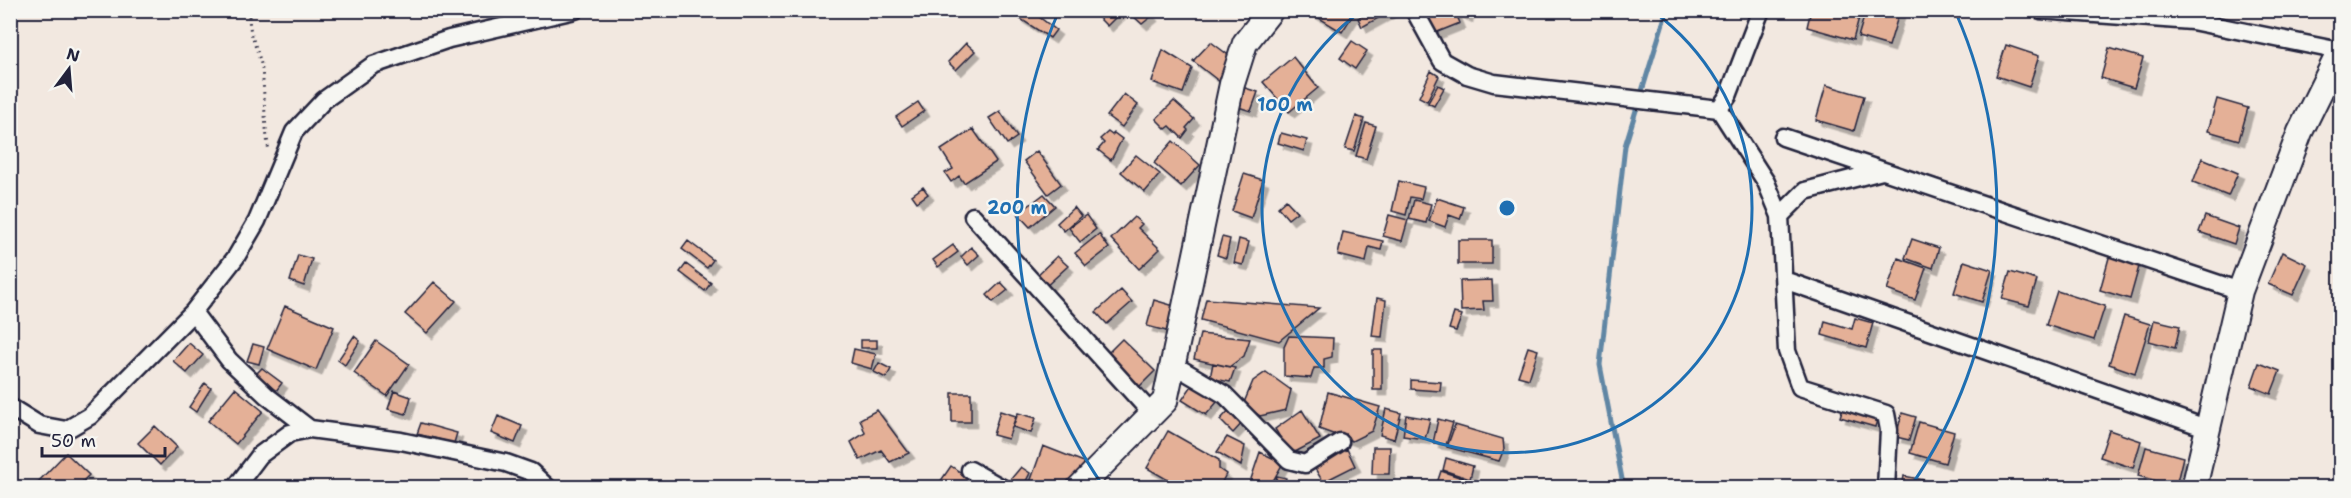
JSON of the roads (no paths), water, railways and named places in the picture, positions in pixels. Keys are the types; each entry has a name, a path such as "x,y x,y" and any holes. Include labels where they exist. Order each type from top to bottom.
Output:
{"street":[{"path":"10,407 39,425 66,430 90,416 193,312 236,257 256,221 294,132 324,100 373,65 449,39 575,10"},
{"path":"1079,488 1165,401 1232,84 1245,43 1271,10"},
{"path":"1414,10 1442,61 1467,75 1494,83 1719,109 1766,182 1780,216 1787,351 1800,387 1886,414 1889,430 1886,488"},
{"path":"1719,109 1728,96 1761,10"},
{"path":"2040,10 2192,21 2340,51 2300,132 2240,291 2206,428 2194,488"},
{"path":"1783,138 2240,291"},
{"path":"1780,216 1805,191 1882,171"},
{"path":"973,216 1152,414"},
{"path":"1784,280 2206,428"},
{"path":"193,312 229,360 267,396 310,429"},
{"path":"1173,365 1225,395 1289,460 1305,464 1340,442"},
{"path":"235,488 260,455 290,433 310,429 401,441 506,463 531,472 548,488"},
{"path":"970,470 1002,488"}],"waterway":[{"path":"1619,488 1622,479 1600,365 1625,146 1667,10"}]}
